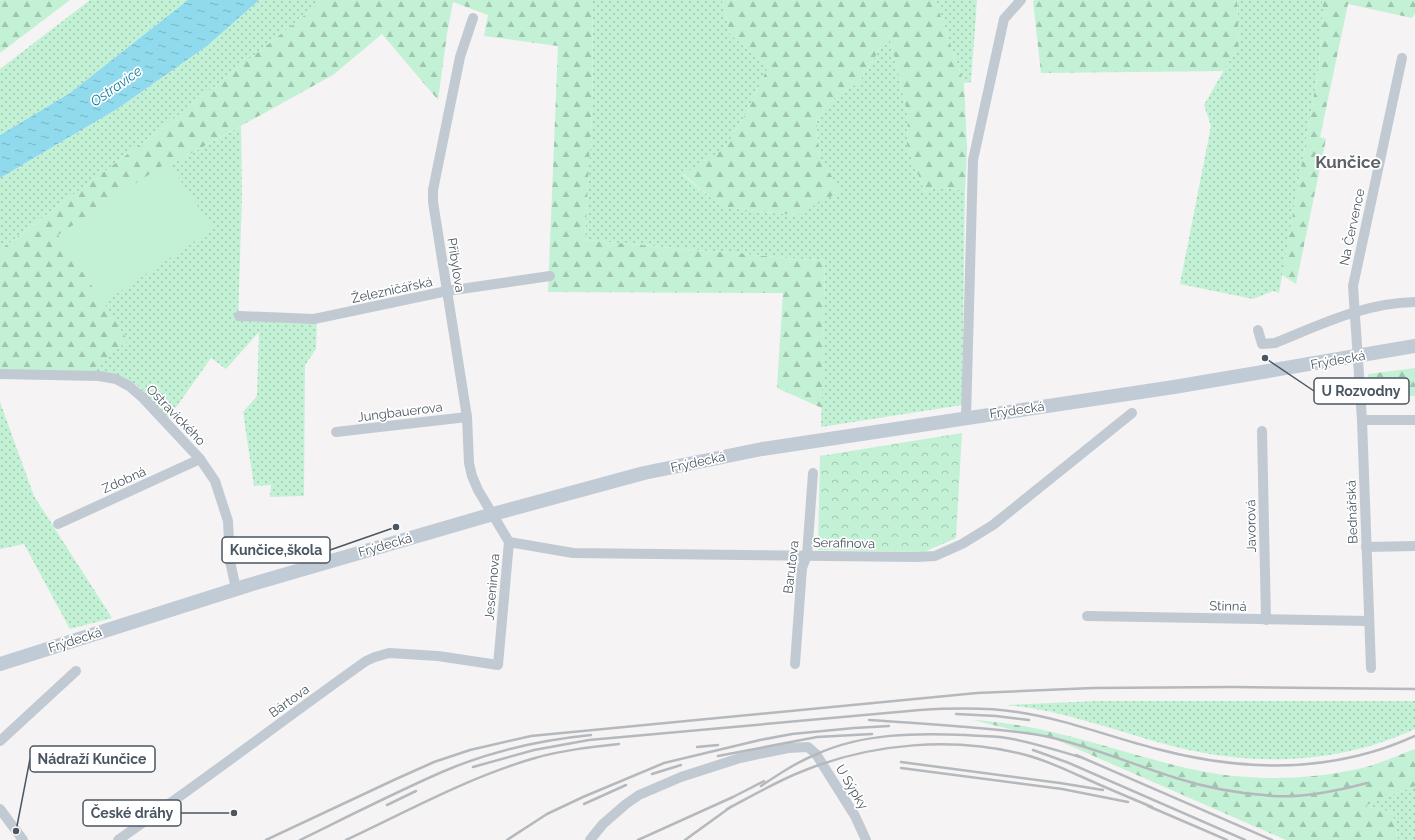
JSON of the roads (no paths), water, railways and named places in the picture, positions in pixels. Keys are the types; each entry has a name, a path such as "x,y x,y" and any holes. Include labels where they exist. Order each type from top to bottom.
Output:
{"main road":[{"name":"Frýdecká","path":"0,664 236,589 493,514 644,473 762,449 1174,387 1415,346"}],"street":[{"path":"966,418 974,160 1004,19 1021,0"},
{"name":"Přibylova","path":"472,18 460,57 433,190 433,202 467,417 469,463 472,476 478,490 493,514"},
{"name":"Na Července","path":"1359,356 1353,286 1402,58"},
{"name":"Železničářská","path":"239,316 314,319 447,291 550,276"},
{"path":"1258,330 1262,344 1275,343 1355,311 1390,303 1415,302"},
{"name":"Bednářská","path":"1359,356 1371,668"},
{"name":"Ostravického","path":"0,374 99,376 116,379 129,386 143,398 200,459 215,481 228,521 230,561 236,589"},
{"name":"Serafinova","path":"509,542 573,553 935,556 962,544 993,525 1132,413"},
{"name":"Jungbauerova","path":"336,432 467,417"},
{"path":"1362,420 1415,420"},
{"name":"Javorová","path":"1262,431 1266,620"},
{"name":"Zdobná","path":"58,524 200,459"},
{"name":"Barutova","path":"795,664 802,568 807,555 813,473"},
{"name":"Jeseninova","path":"493,514 509,542 498,665"},
{"path":"1366,547 1415,546"},
{"name":"Stinná","path":"1087,616 1368,621"},
{"name":"Bártova","path":"118,840 366,661 389,653 438,656 498,665"},
{"path":"0,741 76,671"},
{"name":"U Sýpky","path":"590,840 603,824 639,795 681,777 740,758 799,746 808,747 812,750 826,768 855,816 866,840"},
{"path":"0,809 23,840"}],"water":[{"name":"Ostravice","path":"188,0 259,0 207,46 117,109 0,178 0,135 70,93"}],"railway":[{"path":"266,840 434,762 470,750 531,736 977,693 1093,688 1233,687 1415,689"},
{"path":"473,767 534,750 589,740 920,710 969,708 993,709 1035,715 1190,757 1255,765 1320,763 1352,757 1384,748 1415,736"},
{"path":"956,714 996,716 1029,720"},
{"path":"869,720 1023,732 1040,735 1082,746 1188,782 1212,788 1250,794 1274,796 1309,795 1367,783"},
{"path":"507,840 547,814 664,763 760,740 792,734 889,726"},
{"path":"718,756 817,737 872,734"},
{"path":"761,786 802,761 835,747 871,738 890,736 928,734 1010,738 1080,757"},
{"path":"300,840 406,788 478,758 553,740 591,735"},
{"path":"346,840 439,795 510,766 556,753 619,744"},
{"path":"727,809 784,779 829,761 885,749 913,745 942,744 999,749 1033,757 1060,767 1152,807"},
{"path":"697,747 718,745"},
{"path":"1033,750 1069,763 1245,840"},
{"path":"1076,755 1272,840"},
{"path":"901,762 1103,790"},
{"path":"652,774 681,765"},
{"path":"901,768 1062,789 1128,802"},
{"path":"638,840 733,797 764,781"},
{"path":"584,804 626,785"},
{"path":"387,805 416,791"},
{"path":"685,840 732,806"},
{"path":"1148,806 1227,840"}],"place":[{"name":"U Rozvodny","path":"1265,358"},
{"name":"Kunčice,škola","path":"396,527"},
{"name":"České dráhy","path":"234,813"},
{"name":"Nádraží Kunčice","path":"16,831"}],"district":[{"name":"Kunčice","path":"1348,162"}]}
